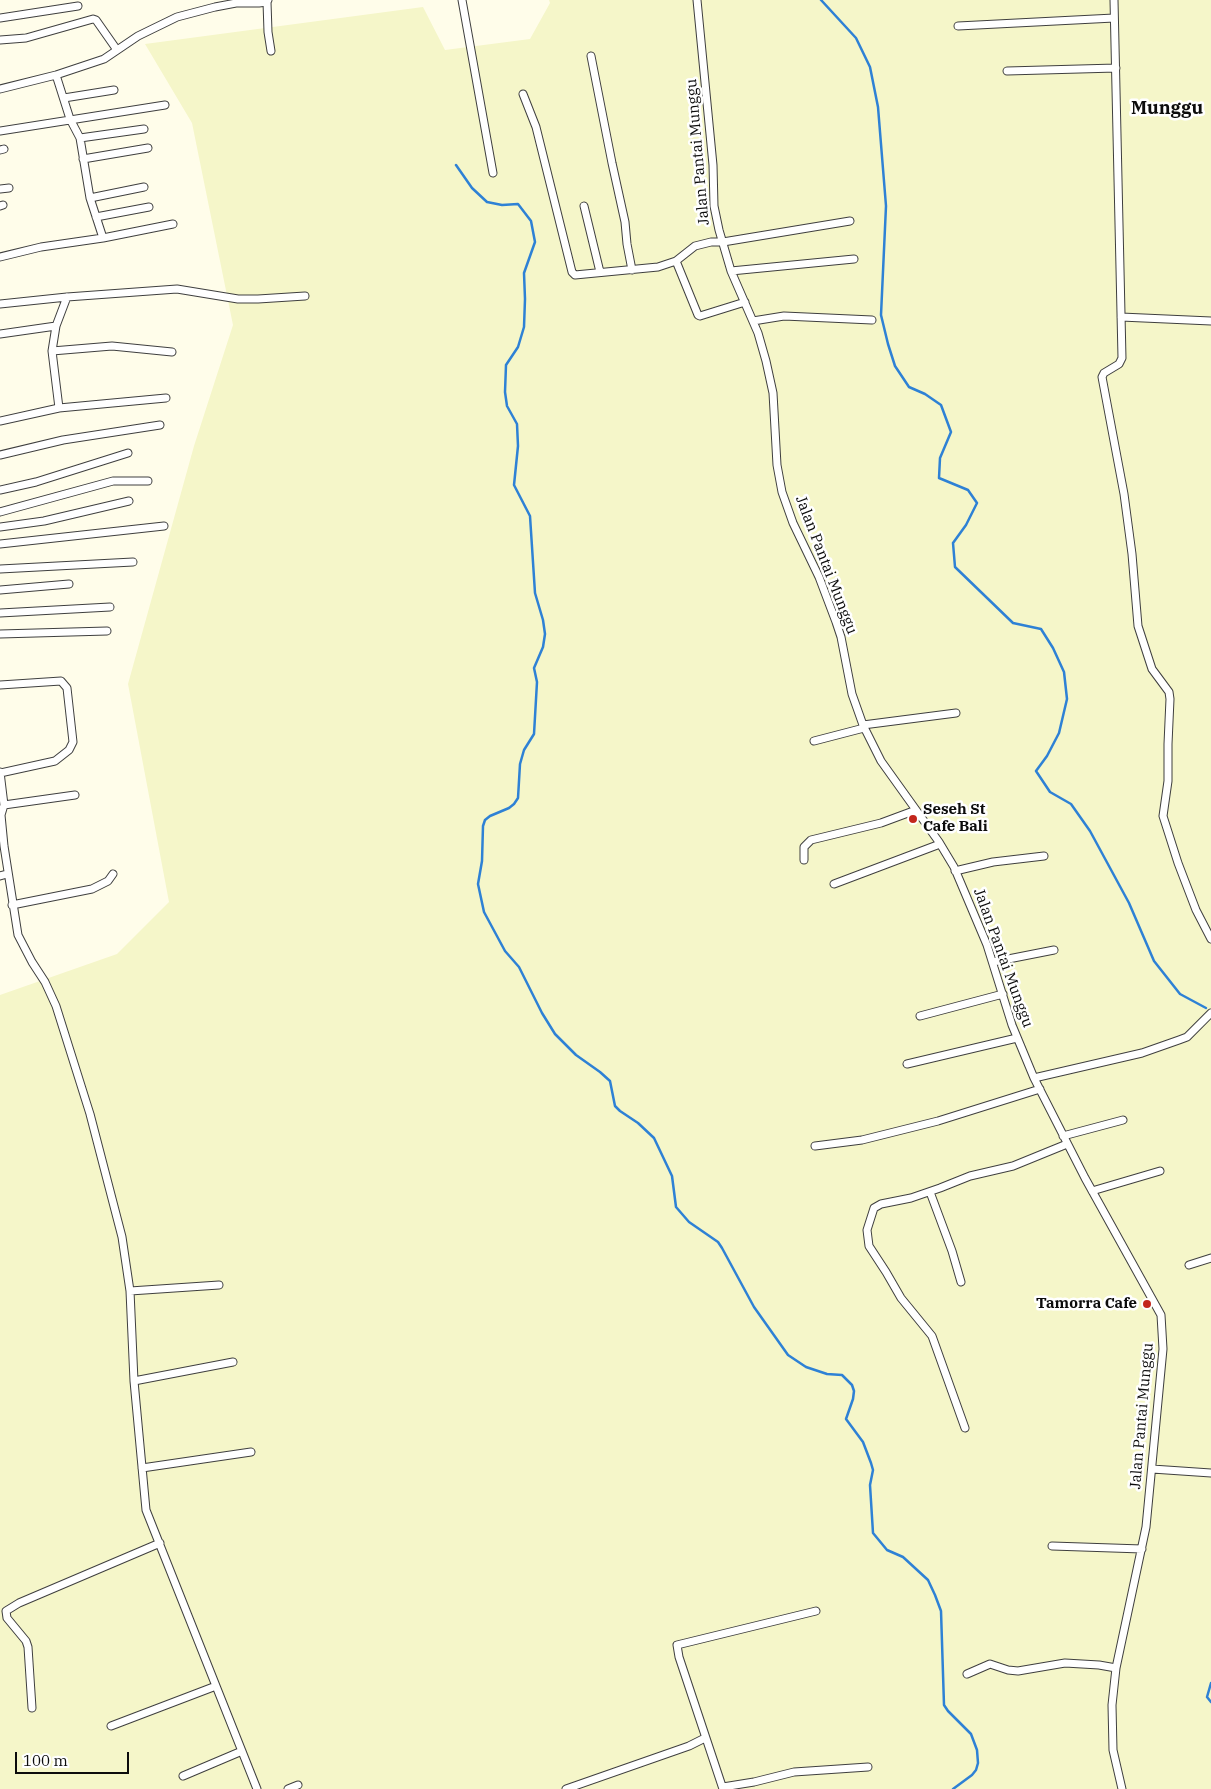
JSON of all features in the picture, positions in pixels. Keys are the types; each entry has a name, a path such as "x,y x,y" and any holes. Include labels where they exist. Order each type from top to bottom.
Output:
{"street":[{"path":"462,0 493,173"},
{"name":"Jalan Pantai Munggu","path":"697,0 712,156 714,206 731,270 753,321 766,361 773,393 777,465 782,492 793,523 819,577 836,622 841,637 852,694 863,726 881,761 940,844 956,871 993,962 1017,1038 1034,1078 1092,1191 1158,1309 1162,1321 1163,1349 1152,1469 1142,1549 1116,1668 1112,1705 1113,1750 1121,1789"},
{"path":"1114,0 1122,358 1119,364 1104,373 1102,378 1124,494 1132,554 1138,626 1152,669 1168,692 1170,699 1168,781 1163,816 1196,910 1211,939"},
{"path":"0,89 56,75 104,59 138,36 177,17 236,3 267,1 271,51"},
{"path":"0,18 78,6"},
{"path":"958,26 1114,18"},
{"path":"0,40 26,38 96,20 117,50"},
{"path":"590,56 625,222 632,270"},
{"path":"1007,71 1116,68"},
{"path":"56,75 70,119 80,138 90,198 102,238"},
{"path":"64,98 114,90"},
{"path":"523,94 536,127 572,272 576,275 658,267 676,261 695,246 711,242 723,242 850,221"},
{"path":"0,131 165,105"},
{"path":"80,138 144,128"},
{"path":"83,159 148,148"},
{"path":"90,198 144,187"},
{"path":"0,189 9,188"},
{"path":"584,206 600,272"},
{"path":"96,217 148,207"},
{"path":"0,257 41,247 102,238 172,224"},
{"path":"731,270 854,259"},
{"path":"676,261 700,316 745,302"},
{"path":"0,304 177,289 238,299 305,296"},
{"path":"59,408 52,351 56,326 67,297"},
{"path":"753,321 784,316 872,320"},
{"path":"1121,317 1211,321"},
{"path":"0,334 56,326"},
{"path":"52,351 112,346 172,352"},
{"path":"0,421 59,408 166,398"},
{"path":"0,456 64,440 160,425"},
{"path":"0,490 36,482 128,453"},
{"path":"0,512 113,481 148,481"},
{"path":"0,527 44,521 129,501"},
{"path":"0,544 164,526"},
{"path":"0,569 133,562"},
{"path":"0,590 69,584"},
{"path":"0,613 110,607"},
{"path":"0,634 108,631"},
{"path":"0,685 61,681 67,688 73,742 69,750 56,761 0,773 4,805 1,815 4,875 18,935 45,982 56,1006 90,1114 122,1237 130,1291 134,1381 146,1510 257,1789"},
{"path":"814,741 863,726 956,713"},
{"path":"4,805 76,795"},
{"path":"804,860 804,847 811,840 881,823 916,810"},
{"path":"834,884 940,844"},
{"path":"956,871 993,862 1044,856"},
{"path":"12,906 92,889 108,881 113,874"},
{"path":"993,962 1054,950"},
{"path":"920,1016 1003,994"},
{"path":"1034,1078 1142,1053 1174,1042 1187,1037 1211,1013"},
{"path":"907,1064 1017,1038"},
{"path":"815,1146 872,1138 938,1121 1040,1089"},
{"path":"1063,1136 1123,1120"},
{"path":"966,1428 932,1336 901,1298 868,1241 867,1230 874,1208 930,1192 965,1178 1013,1166 1067,1144"},
{"path":"1092,1191 1160,1172"},
{"path":"930,1192 952,1251 961,1282"},
{"path":"1189,1265 1211,1258"},
{"path":"130,1291 219,1285"},
{"path":"134,1381 233,1362"},
{"path":"142,1468 251,1452"},
{"path":"1152,1469 1211,1473"},
{"path":"32,1708 28,1648 26,1641 5,1615 6,1611 160,1544"},
{"path":"1052,1546 1142,1549"},
{"path":"816,1611 677,1645 679,1657 705,1738 723,1788 794,1772 868,1767"},
{"path":"966,1674 990,1664 1018,1671 1065,1663 1116,1668"},
{"path":"111,1726 216,1686"},
{"path":"566,1789 689,1746 705,1738"},
{"path":"183,1776 242,1751"},
{"path":"288,1789 298,1785"}],"green space":[{"path":"549,0 1211,0 1211,1789 0,1789 0,995 117,954 169,902 128,684 194,446 233,325 192,123 145,44 423,7 445,50 530,39 550,3"}],"waterway":[{"path":"821,0 856,38 870,67 878,107 886,206 881,315 888,344 895,366 909,387 925,394 941,405 951,432 940,458 939,478 968,490 977,503 966,525 953,543 955,567 1013,623 1041,629 1053,648 1064,672 1067,699 1059,733 1047,756 1036,771 1050,792 1071,804 1090,831 1129,903 1154,961 1180,994 1206,1008"},
{"path":"456,165 472,188 487,202 502,205 518,204 531,221 535,242 524,273 524,327 518,347 506,365 505,392 507,406 517,424 518,446 514,485 530,516 535,593 545,634 543,647 534,668 537,682 534,734 524,750 520,764 518,798 509,808 490,816 485,820 483,826 482,861 478,884 484,912 505,951 519,967 542,1013 555,1034 576,1055 610,1081 615,1106 654,1138 672,1176 676,1207 689,1222 718,1242 754,1307 788,1355 806,1367 827,1374 842,1375 852,1385 854,1391 853,1399 846,1419 863,1442 873,1470 870,1485 873,1533 887,1550 903,1557 928,1580 941,1611 944,1705 971,1734 977,1750 978,1763 976,1770 953,1789"},
{"path":"1211,1683 1207,1697 1211,1702"}],"place":[{"name":"Seseh St Cafe Bali","path":"913,819"},
{"name":"Tamorra Cafe","path":"1147,1304"}],"district":[{"name":"Munggu","path":"1167,109"}]}
